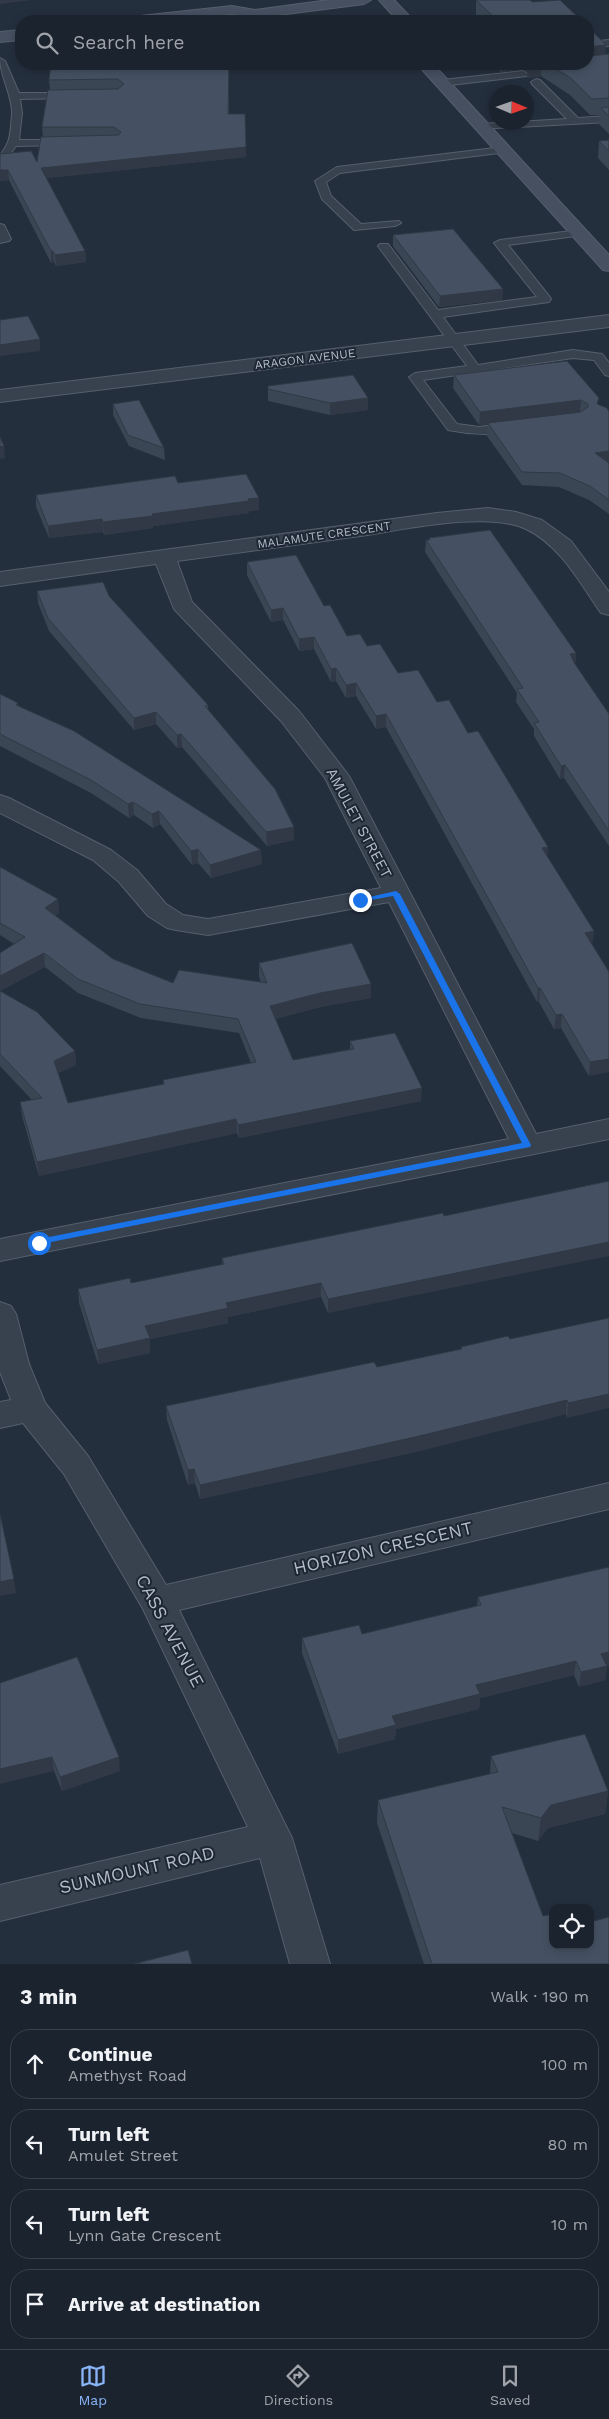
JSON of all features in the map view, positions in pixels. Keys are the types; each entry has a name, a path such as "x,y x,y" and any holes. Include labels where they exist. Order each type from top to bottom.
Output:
{"main road":[{"path":"232,10 244,3 268,0"},
{"path":"386,0 400,15"},
{"path":"190,15 232,10 255,14 354,1 360,15"},
{"path":"0,37 15,36"},
{"path":"431,70 609,266"}],"street":[{"name":"ARAGON AVENUE","path":"0,396 609,321"},
{"name":"MALAMUTE CRESCENT","path":"0,579 437,519 494,515 527,520 550,532 564,546 609,608"},
{"name":"AMULET STREET","path":"164,557 182,604 290,716 337,776 396,894 527,1145"},
{"path":"0,803 102,855 128,876 157,910 176,922 208,927 396,894"},
{"path":"0,1250 609,1130"},
{"name":"CASS AVENUE","path":"0,1314 13,1364 15,1412 76,1465 157,1601 274,1838 310,1964"},
{"name":"HORIZON CRESCENT","path":"157,1601 609,1496"},
{"name":"SUNMOUNT ROAD","path":"0,1903 274,1838"}],"lane":[{"path":"594,44 609,43"},
{"path":"0,61 15,94 17,113 13,143 2,155"},
{"path":"442,82 522,74"},
{"path":"536,82 576,122"},
{"path":"0,94 81,94"},
{"path":"482,127 576,122 609,118"},
{"path":"13,143 78,142"},
{"path":"395,223 358,228 326,197 320,181 337,170 503,150"},
{"path":"0,227 5,240 0,240"},
{"path":"434,314 545,299 500,243 579,234"},
{"path":"384,246 475,369"},
{"path":"525,426 479,431 452,427 415,377 574,354 598,358 609,372"}],"building":[{"path":"476,0 530,0 532,2 560,0 576,15 492,15"},
{"path":"594,33 606,45 594,46"},
{"path":"609,54 609,98 592,99 571,78 557,70 594,70 594,55"},
{"path":"50,70 229,70 228,114 245,114 246,147 41,168 85,251 55,255 51,251 8,170 0,170 0,154 31,151 37,162 41,137 119,135 121,132 114,127 42,127 48,90 118,89 124,84 118,79 49,80"},
{"path":"609,107 609,116 601,108"},
{"path":"609,140 609,151 599,141"},
{"path":"453,229 503,289 440,296 393,235"},
{"path":"28,316 40,339 0,345 0,320"},
{"path":"567,361 599,398 597,404 607,408 609,412 609,451 595,453 609,463 609,500 590,486 560,473 522,472 488,423 581,412 588,407 588,404 581,400 480,412 454,375"},
{"path":"353,375 368,398 330,403 268,389 268,386"},
{"path":"139,400 164,448 128,435 113,404"},
{"path":"0,437 4,446 0,447"},
{"path":"246,474 259,498 152,514 153,516 103,522 102,519 48,526 36,495 175,476 178,483"},
{"path":"490,530 576,653 570,654 575,664 609,714 609,831 565,765 561,766 534,723 539,722 517,689 523,688 426,540 430,540 429,538"},
{"path":"296,555 324,606 330,605 347,636 360,634 367,646 380,644 398,673 418,670 437,702 449,700 468,733 478,731 548,847 542,848 594,931 585,933 609,972 609,1059 590,1062 562,1014 556,1015 540,988 538,988 386,714 376,716 356,683 346,685 336,668 331,669 314,637 299,639 283,608 271,610 247,562"},
{"path":"103,582 109,596 208,705 205,706 275,789 294,827 266,832 181,734 177,735 156,712 134,718 48,618 37,591"},
{"path":"0,694 18,703 16,705 74,731 261,850 210,865 198,849 191,851 159,811 152,814 133,802 128,804 91,780 0,734"},
{"path":"0,867 58,899 45,908 113,959 173,983 179,970 267,983 259,963 352,943 371,984 320,993 270,1006 293,1060 354,1049 350,1041 395,1033 422,1088 238,1125 236,1119 37,1162 20,1102 42,1098 0,1054 0,991 37,1012 75,1051 54,1061 68,1103 164,1084 163,1080 256,1062 238,1019 140,1004 78,979 44,953 0,976 0,953 25,937 0,923"},
{"path":"609,1181 609,1242 328,1299 321,1283 226,1303 228,1308 145,1326 150,1338 97,1350 78,1289 130,1278 131,1283 224,1264 222,1258 443,1213 444,1216"},
{"path":"609,1318 609,1394 568,1403 567,1400 415,1437 200,1485 194,1469 188,1470 166,1406 374,1362 377,1367 462,1349 461,1347 508,1336 510,1339"},
{"path":"0,1514 14,1579 0,1582"},
{"path":"609,1567 609,1652 601,1654 607,1666 581,1672 576,1661 476,1685 480,1694 392,1716 396,1725 338,1740 302,1638 359,1625 362,1634 481,1605 478,1597"},
{"path":"77,1657 119,1757 60,1777 52,1757 0,1769 0,1683"},
{"path":"585,1734 608,1791 551,1805 541,1818 502,1807 543,1916 549,1915 549,1949 594,1949 594,1921 609,1917 609,1964 432,1964 378,1800 498,1772 491,1756"},
{"path":"188,1950 192,1964 134,1964"}],"route":[{"path":"39,1243 527,1145 396,894 360,900"}]}
